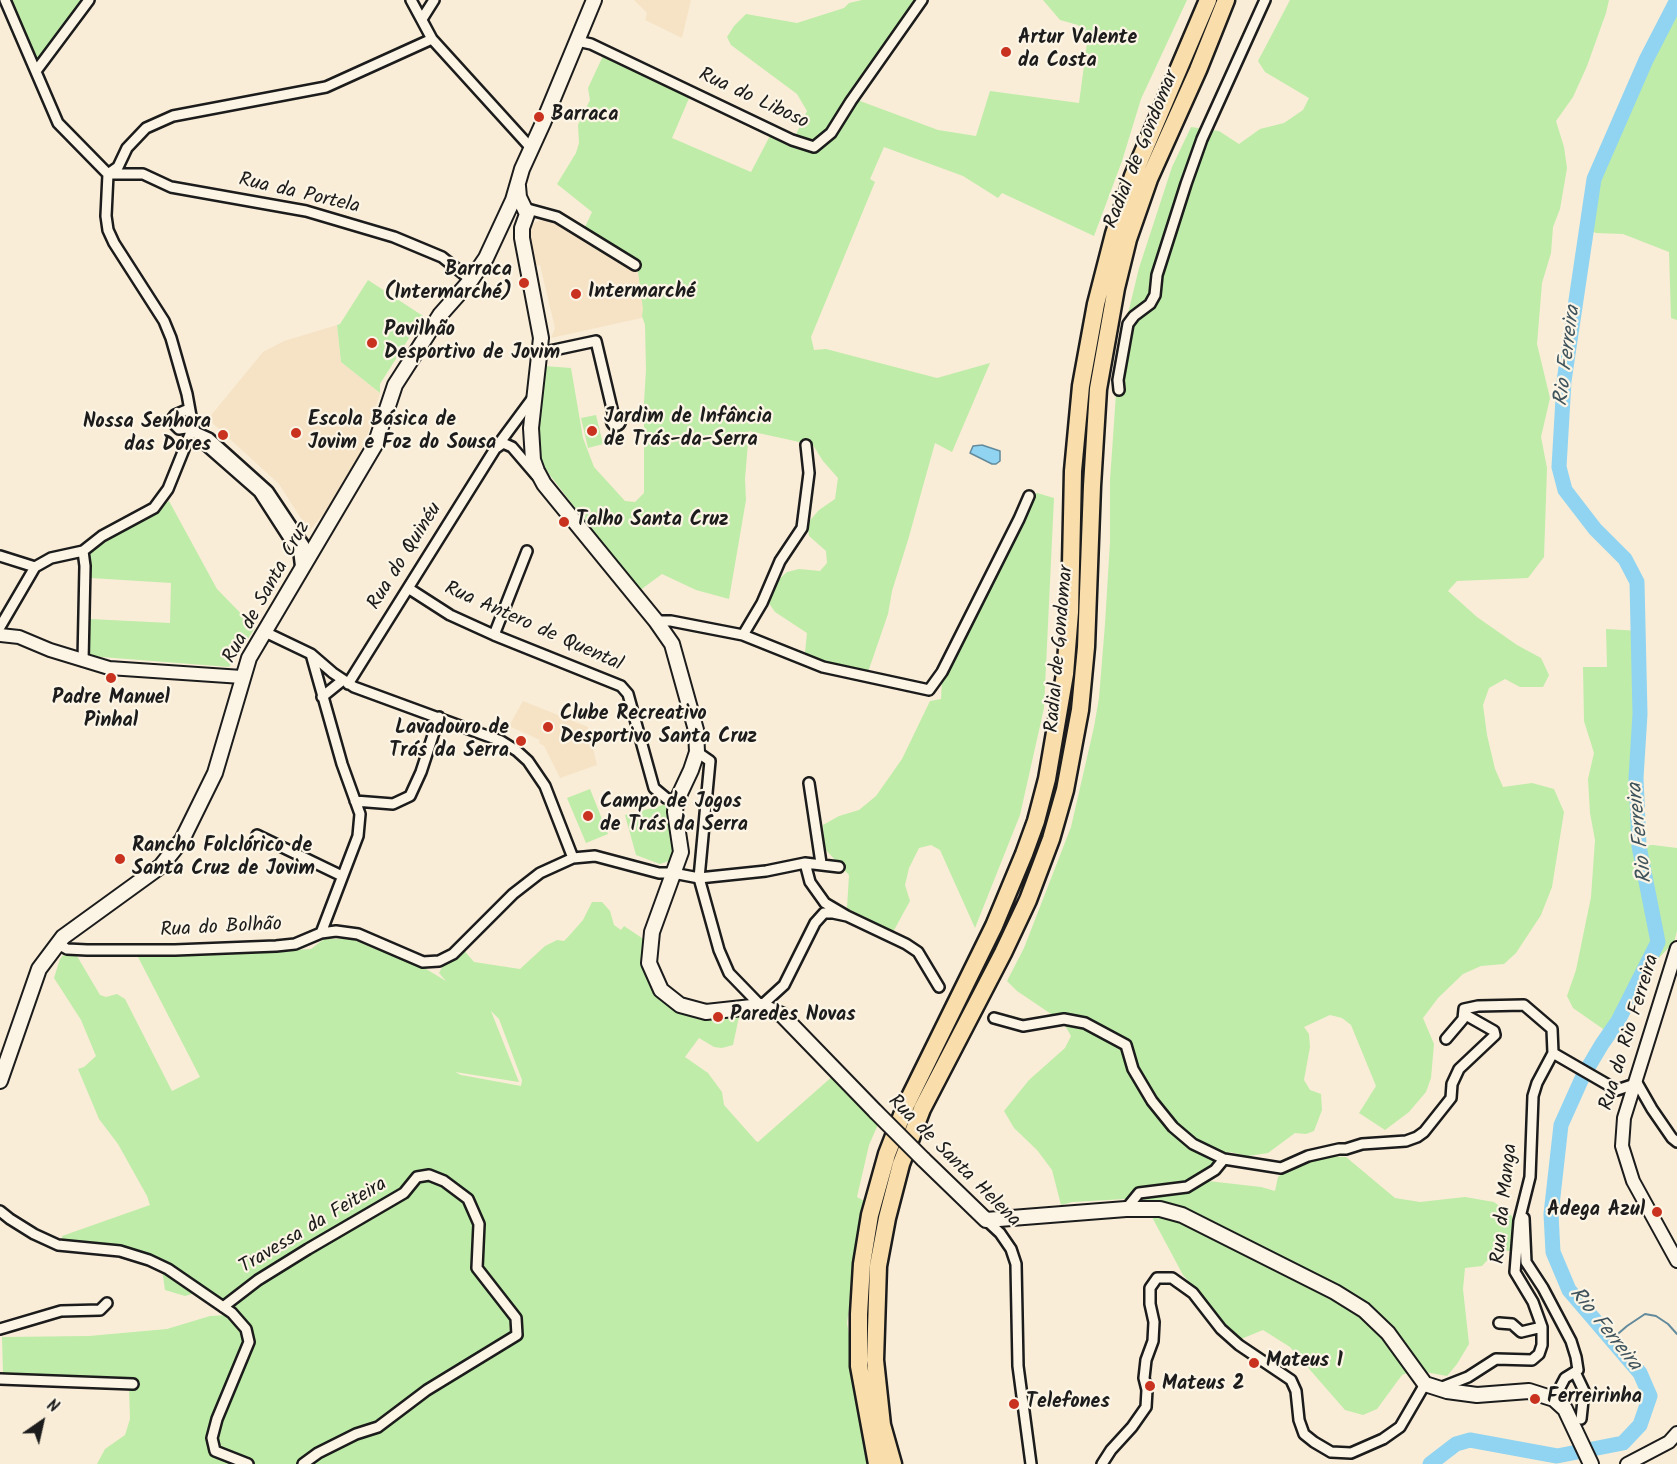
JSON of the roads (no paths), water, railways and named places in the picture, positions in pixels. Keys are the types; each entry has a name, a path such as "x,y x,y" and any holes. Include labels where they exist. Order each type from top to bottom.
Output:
{"highway":[{"name":"Radial de Gondomar","path":"877,1464 859,1366 862,1264 870,1215 887,1154 906,1105 994,926 1024,854 1039,810 1057,732 1065,674 1070,612 1073,471 1081,386 1096,304 1114,234 1133,176 1208,0"},
{"name":"Radial de Gondomar","path":"893,1464 882,1425 875,1360 878,1266 887,1218 901,1164 922,1109 1028,900 1051,839 1065,790 1080,711 1086,647 1098,389 1116,288 1128,239 1149,179 1198,70 1226,0"}],"main road":[{"path":"594,0 519,178 515,215 540,326 540,353 531,428 525,455 543,484 656,621 672,644 696,730 697,752 676,802 675,812 681,852 652,932 649,963 660,990 680,1005 706,1012 761,1006"},
{"name":"Rua de Santa Cruz","path":"0,1081 39,969 58,944 89,917 134,888 161,866 182,840 215,773 249,658 375,445 395,385 440,315 471,280 486,258 498,233 515,215"},
{"name":"Rua de Santa Helena","path":"761,1006 782,1015 986,1220"},
{"path":"986,1220 1126,1209 1160,1209 1182,1215 1335,1292 1364,1310 1388,1334 1431,1387 1477,1395 1529,1391 1554,1399 1565,1409 1591,1464"}],"street":[{"path":"5,0 58,123 108,174 106,216 108,230 119,252 164,321 182,373 195,430 206,445 259,492 299,554 301,572"},
{"path":"36,71 89,0"},
{"path":"411,0 432,39 531,148"},
{"path":"422,19 434,0"},
{"name":"Rua do Liboso","path":"577,41 591,44 792,140 814,147 831,133 922,0"},
{"path":"1119,390 1118,380 1128,324 1134,316 1150,304 1155,295 1161,264 1202,139 1265,0"},
{"path":"108,174 118,167 127,148 146,128 173,116 326,87 432,39"},
{"name":"Rua da Portela","path":"108,174 143,174 171,187 306,211 394,237 442,257 471,280"},
{"path":"515,215 540,212 557,217 635,265"},
{"path":"540,353 596,341 614,417"},
{"name":"Rua do Quinéu","path":"322,697 345,682 408,588 495,449 535,392"},
{"path":"189,409 175,415 172,419 173,423 180,429 195,430 209,438 260,483 268,491 310,554"},
{"path":"0,627 35,567 51,558 83,551 102,536 148,512 159,503 168,489 195,430"},
{"path":"495,449 499,444 507,444 525,455"},
{"path":"743,635 762,603 780,561 802,528 809,473 806,445"},
{"path":"656,621 671,621 743,635 823,667 929,690 942,672 1029,496"},
{"path":"298,536 311,541 323,534"},
{"path":"294,546 299,551 310,554"},
{"path":"82,661 85,566 83,551"},
{"path":"495,635 527,551"},
{"path":"0,556 35,567"},
{"name":"Rua Antero de Quental","path":"408,588 450,615 621,686 628,694 654,788 666,798 676,802"},
{"path":"265,632 311,654 345,682 501,741 528,761 545,786 573,858"},
{"path":"0,635 20,637 50,650 110,668 242,677"},
{"path":"311,654 322,697 360,814 358,836 321,933"},
{"path":"356,801 393,804 410,796 421,772 439,717"},
{"path":"697,752 710,761 699,878 719,950 729,972 761,1006 784,985 815,923 824,913 847,916"},
{"path":"809,783 820,863"},
{"path":"257,835 342,876"},
{"name":"Rua do Bolhão","path":"58,944 67,949 175,951 295,944 321,933 336,932 358,934 423,962 440,962 453,954 513,894 540,873 573,858 595,856 659,873 674,873 699,878 766,871 806,862 839,867"},
{"path":"806,862 810,882 825,903 918,952 939,987"},
{"name":"Rua do Rio Ferreira","path":"1676,953 1624,1118 1622,1146 1634,1181 1677,1261"},
{"path":"1446,1039 1463,1019 1464,1009 1478,1006 1524,1005 1552,1029 1553,1053 1617,1090 1635,1082 1672,1138 1677,1142"},
{"path":"994,1018 1023,1026 1064,1019 1085,1023 1125,1045 1137,1077 1152,1101 1173,1127 1193,1144 1224,1159 1281,1168 1308,1156 1362,1144 1406,1141 1424,1132 1451,1098 1452,1084 1459,1069 1495,1035 1494,1031 1464,1014"},
{"name":"Rua da Manga","path":"1542,1327 1533,1302 1515,1272 1519,1221 1530,1178 1533,1096 1537,1083 1553,1053"},
{"path":"1126,1209 1139,1193 1187,1187 1215,1170 1224,1159"},
{"name":"Travessa da Feiteira","path":"223,1307 231,1299 308,1249 404,1193 417,1177 429,1175 437,1178 468,1199 479,1224 477,1268 516,1318 517,1335 427,1390 378,1427 356,1434 318,1453 303,1464"},
{"path":"1523,1210 1526,1262 1543,1288 1571,1341 1576,1357 1578,1370 1565,1378 1554,1399"},
{"path":"0,1211 10,1220 58,1245 120,1251 148,1260 168,1269 232,1312 246,1329 249,1342 217,1419 212,1438 215,1451 248,1464"},
{"name":"Rua de Santa Helena","path":"986,1220 1000,1233 1011,1249 1016,1264 1018,1366 1031,1464"},
{"path":"1102,1464 1146,1407 1147,1390 1144,1378 1146,1360 1153,1341 1154,1322 1150,1304 1150,1288 1157,1278 1172,1278 1193,1293 1221,1329 1239,1346 1291,1380 1296,1390 1299,1420 1304,1434 1331,1452 1351,1453 1383,1439 1400,1427 1431,1387 1468,1377 1496,1359 1532,1360 1539,1354 1542,1345 1542,1327 1521,1332 1512,1324 1498,1323"},
{"path":"0,1329 61,1311 100,1310 107,1303"},
{"path":"1575,1372 1584,1391 1581,1419"},
{"path":"0,1379 133,1384"},
{"path":"1627,1464 1669,1442 1677,1433"}],"water":[{"path":"982,445 1000,451 1000,461 992,464 970,453 973,446"}],"waterway":[{"name":"Rio Ferreira","path":"1430,1464 1456,1444 1470,1440 1557,1456 1623,1443 1640,1425 1650,1396 1640,1373 1569,1290 1553,1252 1551,1214 1561,1125 1583,1076 1618,1021 1658,942 1639,846 1636,778 1640,714 1637,582 1625,559 1595,529 1565,490 1559,467 1564,381 1594,179 1646,60 1677,0"},
{"path":"1612,1339 1645,1314 1656,1316 1677,1334"}],"place":[{"name":"Artur Valente da Costa","path":"1006,52"},
{"name":"Barraca","path":"539,117"},
{"name":"Barraca (Intermarché)","path":"524,283"},
{"name":"Intermarché","path":"576,294"},
{"name":"Pavilhão Desportivo de Jovim","path":"372,343"},
{"name":"Jardim de Infância de Trás-da-Serra","path":"592,431"},
{"name":"Escola Básica de Jovim e Foz do Sousa","path":"296,433"},
{"name":"Nossa Senhora das Dores","path":"223,435"},
{"name":"Talho Santa Cruz","path":"564,522"},
{"name":"Padre Manuel Pinhal","path":"111,678"},
{"name":"Clube Recreativo Desportivo Santa Cruz","path":"548,727"},
{"name":"Lavadouro de Trás da Serra","path":"521,741"},
{"name":"Campo de Jogos de Trás da Serra","path":"588,816"},
{"name":"Rancho Folclórico de Santa Cruz de Jovim","path":"120,859"},
{"name":"Paredes Novas","path":"718,1017"},
{"name":"Adega Azul","path":"1657,1212"},
{"name":"Mateus 1","path":"1254,1363"},
{"name":"Mateus 2","path":"1150,1386"},
{"name":"Ferreirinha","path":"1535,1399"},
{"name":"Telefones","path":"1014,1404"}]}
